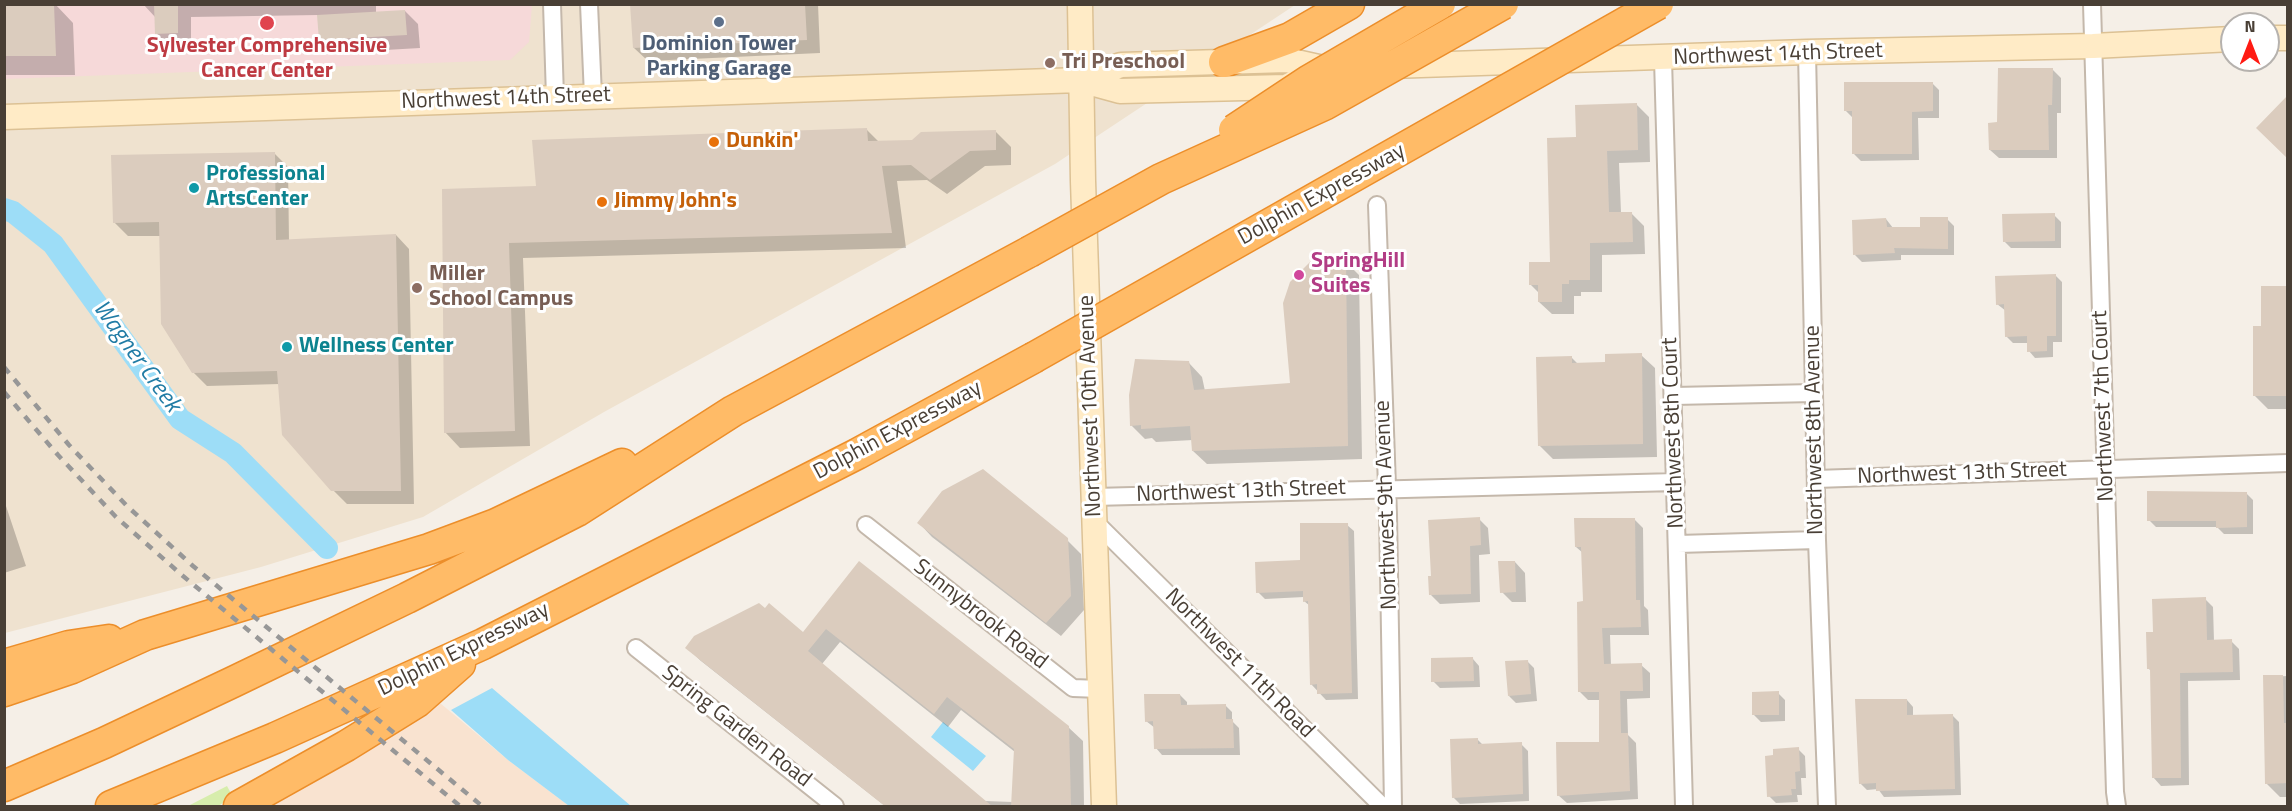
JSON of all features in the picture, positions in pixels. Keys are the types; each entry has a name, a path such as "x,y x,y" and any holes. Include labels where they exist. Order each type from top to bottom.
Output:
{"highway":[{"path":"1224,62 1290,38 1349,4"},
{"path":"1161,179 1308,81 1440,4"},
{"path":"4,691 72,668 145,636 397,559 485,528 733,411 1161,179 1326,104 1503,4"},
{"name":"Dolphin Expressway","path":"111,807 275,738 483,644 857,454 1033,358 1658,4"},
{"path":"4,786 104,743 274,662 407,598 566,517 733,411"},
{"path":"4,665 69,646 145,636"},
{"path":"239,807 346,746 417,702 483,644"},
{"path":"150,807 275,738"}],"street":[{"path":"552,4 555,97"},
{"path":"589,4 593,96"},
{"name":"Northwest 10th Avenue","path":"1080,4 1080,80 1104,807"},
{"name":"Northwest 7th Court","path":"2092,4 2117,807"},
{"name":"Northwest 14th Street","path":"1080,80 1121,65 1287,60 1323,68 1663,59 1807,52 2093,46 2220,40"},
{"name":"Northwest 8th Avenue","path":"1807,52 1817,540 1827,807"},
{"name":"Northwest 8th Court","path":"1663,59 1684,807"},
{"name":"Northwest 14th Street","path":"4,117 1080,80 1120,91 1286,87 1323,68"},
{"name":"Northwest 9th Avenue","path":"1377,204 1387,488 1393,807"},
{"path":"1674,396 1814,393"},
{"name":"Northwest 13th Street","path":"1816,478 2288,463"},
{"name":"Northwest 13th Street","path":"1094,497 1676,482"},
{"name":"Northwest 11th Road","path":"1095,522 1382,807"},
{"name":"Sunnybrook Road","path":"866,525 1073,688 1100,689"},
{"path":"1678,544 1817,540"},
{"name":"Spring Garden Road","path":"636,648 835,807"}],"shaded area":[{"name":"Sylvester Comprehensive Cancer Center","path":"4,5 532,5 529,42 510,60 5,79"},
{"name":"Miller School Campus","path":"5,5 1295,5 1055,164 604,412 423,517 261,567 5,633"},
{"path":"440,703 508,760 569,806 260,806"}],"green space":[{"path":"227,786 233,797 218,806 188,806"}],"water":[{"path":"492,688 631,806 569,806 508,760 451,710"},
{"path":"943,722 986,756 973,771 931,737"}],"building":[{"path":"4,4 54,4 56,56 4,56"},
{"path":"154,4 178,4 178,33 155,34"},
{"name":"Dominion Tower Parking Garage","path":"630,4 805,4 807,40 633,48"},
{"path":"405,10 407,35 319,40 317,15"},
{"path":"1998,68 2053,68 2052,105 2048,105 2049,150 1989,150 1988,123 1997,122"},
{"path":"1844,82 1933,82 1933,111 1912,112 1912,154 1852,154 1852,111 1844,111"},
{"path":"2288,95 2288,159 2256,128"},
{"path":"1637,103 1638,150 1607,151 1609,212 1632,212 1633,242 1590,243 1590,280 1569,280 1569,284 1562,284 1562,302 1538,302 1538,285 1529,285 1529,262 1550,262 1547,138 1576,137 1575,105"},
{"path":"867,128 868,141 912,140 921,132 996,130 996,150 970,151 930,180 911,165 882,166 892,233 509,243 515,431 444,433 442,189 536,186 532,140"},
{"name":"Wellness Center","path":"275,152 276,240 396,234 401,491 331,491 282,435 277,371 192,373 161,324 159,222 113,223 111,155"},
{"path":"2055,213 2055,241 2003,242 2002,214"},
{"path":"1920,217 1948,217 1948,249 1894,248 1895,253 1853,255 1852,220 1886,218 1887,227 1920,227"},
{"path":"1346,260 1348,446 1192,451 1190,426 1141,429 1141,425 1130,426 1129,395 1135,359 1189,361 1194,390 1290,383 1283,303 1290,282 1311,261"},
{"path":"2056,274 2056,336 2047,336 2047,351 2027,352 2027,336 2005,337 2004,304 1996,305 1995,276"},
{"path":"2261,286 2288,286 2288,396 2253,396 2253,326 2261,326"},
{"path":"1642,353 1643,444 1538,446 1536,357 1572,356 1572,363 1605,362 1605,354"},
{"path":"983,469 1068,538 1071,596 1046,623 917,523 942,491"},
{"path":"2147,491 2247,492 2247,527 2216,528 2216,521 2147,521"},
{"path":"1480,517 1481,545 1470,546 1471,594 1429,595 1428,576 1431,576 1428,520"},
{"path":"1574,518 1635,518 1636,600 1640,600 1641,627 1602,628 1604,664 1642,663 1643,691 1620,691 1621,733 1628,733 1630,791 1557,796 1556,742 1599,742 1599,692 1578,692 1577,602 1583,601 1581,547 1575,547"},
{"path":"1300,523 1348,523 1352,693 1317,694 1317,684 1310,685 1308,601 1303,602 1303,591 1256,593 1255,562 1300,560"},
{"path":"859,561 1069,726 1071,807 1011,807 1014,749 947,697 934,714 826,629 808,651 993,807 886,807 685,648 694,636 759,603 765,608 769,603 803,632"},
{"path":"1498,561 1515,561 1516,592 1500,593"},
{"path":"2206,597 2207,640 2232,639 2233,672 2180,673 2181,778 2152,778 2150,669 2147,669 2146,632 2153,632 2152,599"},
{"path":"1473,657 1474,681 1431,682 1431,658"},
{"path":"1528,660 1531,694 1508,696 1505,661"},
{"path":"2263,675 2283,675 2284,723 2288,723 2288,783 2265,784"},
{"path":"1779,691 1779,715 1752,715 1752,692"},
{"path":"1144,694 1180,694 1181,705 1226,704 1226,719 1233,719 1234,748 1154,749 1153,721 1145,722"},
{"path":"1855,699 1907,699 1907,715 1953,714 1955,789 1876,791 1876,783 1859,784"},
{"path":"1478,738 1478,744 1522,742 1523,794 1452,798 1450,739"},
{"path":"1799,747 1800,771 1795,772 1796,789 1791,789 1792,795 1767,797 1765,756 1773,755 1773,749"}],"waterway":[{"name":"Wagner Creek","path":"4,209 13,212 53,244 180,419 233,453 327,548"}],"railway":[{"path":"4,367 69,445 127,506 193,566 482,806"},
{"path":"4,392 58,455 116,517 183,576 460,806"}],"place":[{"name":"Dominion Tower Parking Garage","path":"719,22"},
{"name":"Sylvester Comprehensive Cancer Center","path":"267,23"},
{"name":"Tri Preschool","path":"1050,63"},
{"name":"Dunkin'","path":"714,142"},
{"name":"Professional ArtsCenter","path":"194,188"},
{"name":"Jimmy John's","path":"602,202"},
{"name":"SpringHill Suites","path":"1299,275"},
{"name":"Miller School Campus","path":"417,288"},
{"name":"Wellness Center","path":"287,347"}]}
